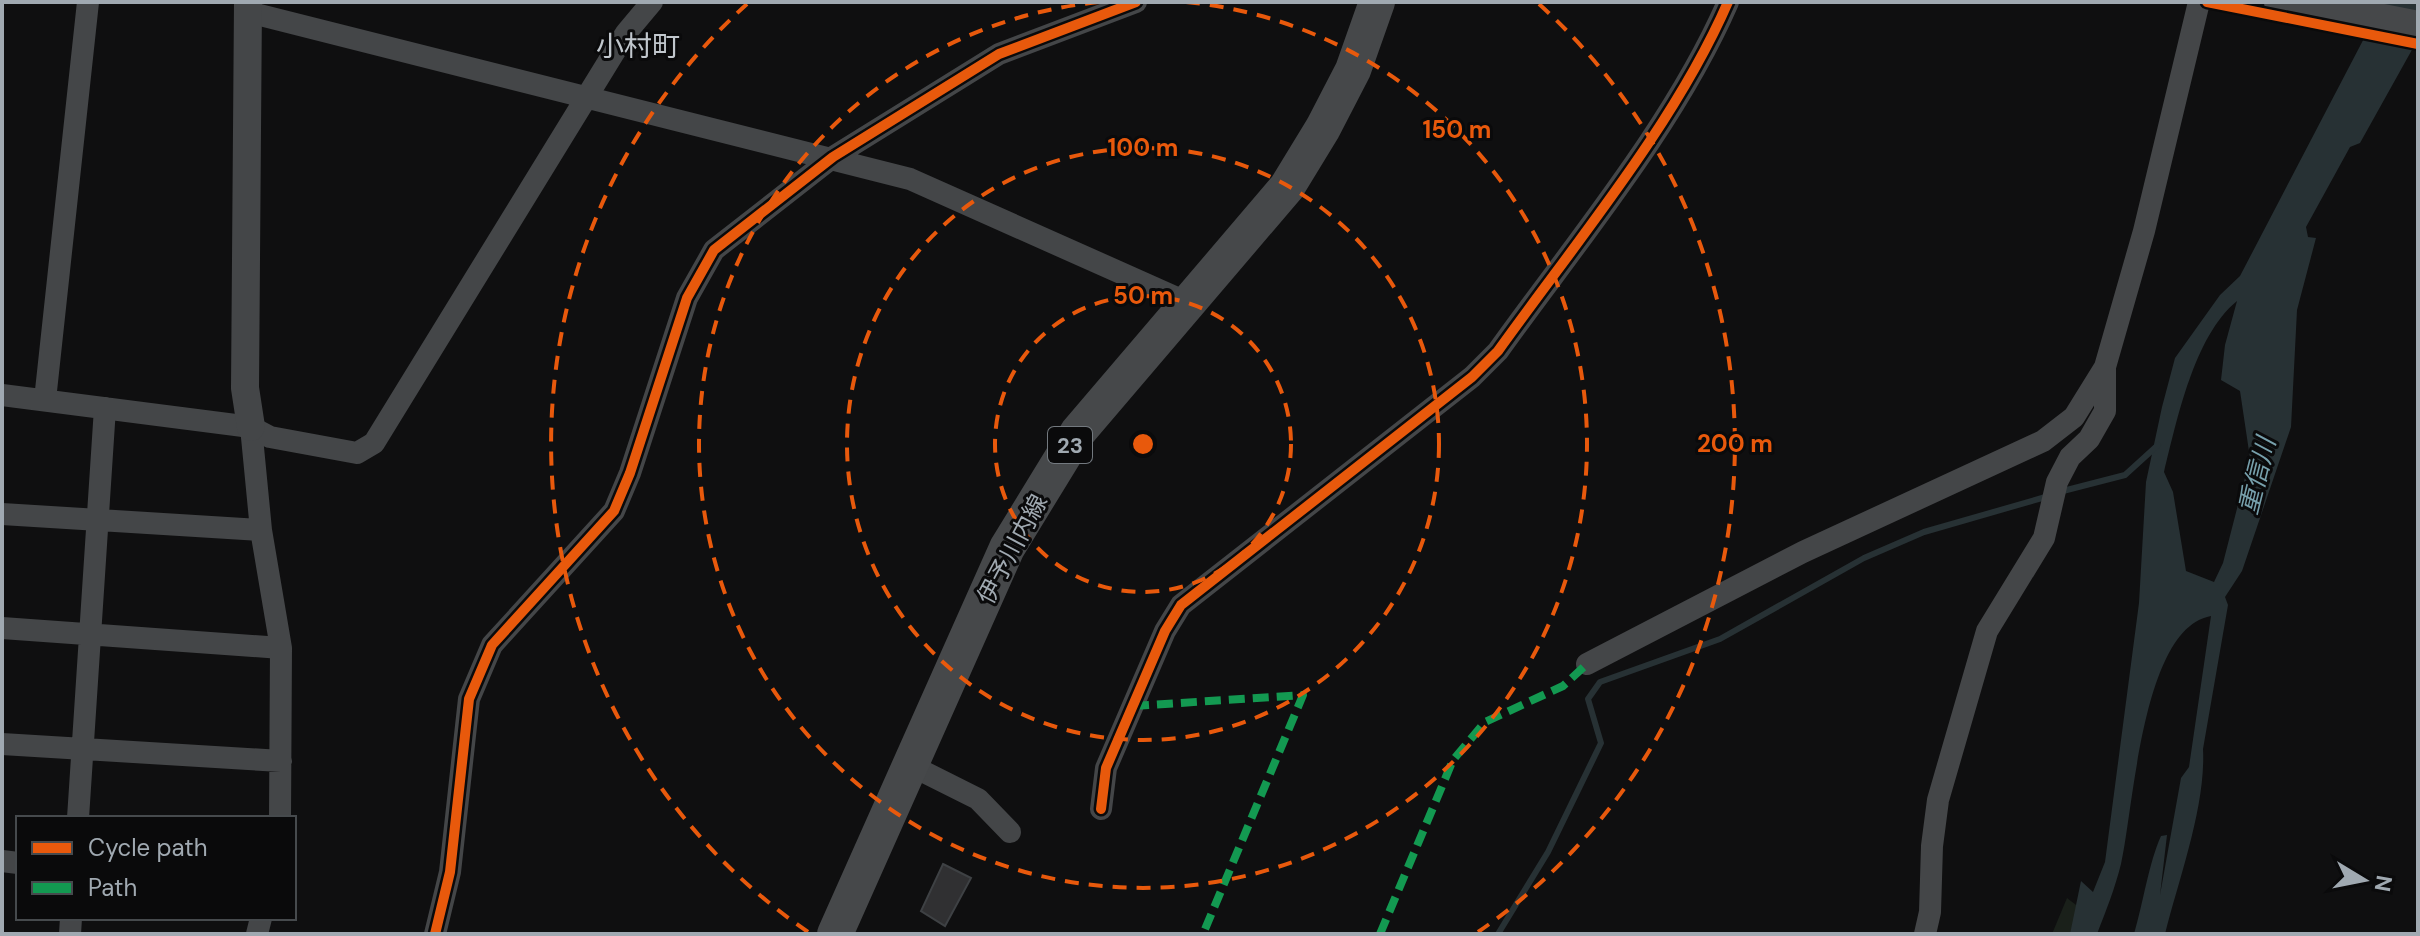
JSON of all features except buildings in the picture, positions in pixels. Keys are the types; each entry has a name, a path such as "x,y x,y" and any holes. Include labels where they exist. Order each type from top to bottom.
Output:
{"main road":[{"name":"伊予川内線","path":"843,932 910,765 1007,548 1078,432 1287,187 1353,70 1377,2"},
{"path":"2282,2 2418,29"}],"street":[{"path":"45,400 88,2"},
{"path":"2,395 251,427 270,437 357,453 374,443 626,33 652,2"},
{"path":"435,934 450,872 469,699 492,645 614,511 630,473 687,298 714,250 833,157 999,54 1136,2"},
{"path":"1101,809 1106,768 1165,631 1181,605 1472,377 1498,351 1662,121 1704,54 1728,2"},
{"path":"1587,664 1803,552 2043,441 2074,417 2105,367 2144,231 2199,2"},
{"path":"280,816 281,648 261,530 245,388 248,7 910,179 1186,302"},
{"path":"1925,934 1930,912 1932,846 1938,800 1987,631 2044,538 2057,482 2070,457 2089,439 2105,411 2105,367"},
{"path":"78,816 105,408"},
{"path":"2,514 261,530"},
{"path":"2,628 281,648"},
{"path":"2,744 281,761"},
{"path":"910,765 978,799 1010,832"}],"shaded area":[{"path":"2067,898 2080,908 2072,934 2052,934"}],"water":[{"name":"重信川","path":"2383,2 2418,2 2418,39 2360,143 2350,147 2306,227 2308,237 2316,238 2297,310 2291,427 2242,571 2225,597 2228,605 2203,749 2196,818 2165,934 2134,934 2157,846 2161,836 2167,835 2160,895 2181,778 2189,767 2211,616 2188,628 2170,652 2156,685 2145,723 2121,864 2097,934 2070,934 2081,881 2093,892 2105,862 2139,603 2146,482 2162,407 2175,358 2220,295 2240,276","holes":["2237,301 2225,345 2221,380 2240,391 2250,458 2223,563 2214,582 2186,571 2173,492 2164,472 2181,404 2198,357 2222,316"]}],"waterway":[{"path":"2059,492 2125,475 2158,445"},
{"path":"1498,934 1548,852 1601,743 1588,699 1600,682 1720,639 1864,558 1924,532 2049,496"}],"marked path":[{"path":"1380,934 1453,760 1485,722 1563,686 1587,664"},
{"path":"1133,706 1303,695 1203,934"}],"cycle path":[{"path":"435,934 450,872 469,699 492,645 614,511 630,473 687,298 714,250 833,157 999,54 1136,2"},
{"path":"1101,809 1106,768 1165,631 1181,605 1472,377 1498,351 1653,137 1681,93 1728,2"},
{"path":"2207,2 2418,44"}],"district":[{"name":"小村町","path":"638,46"}]}
